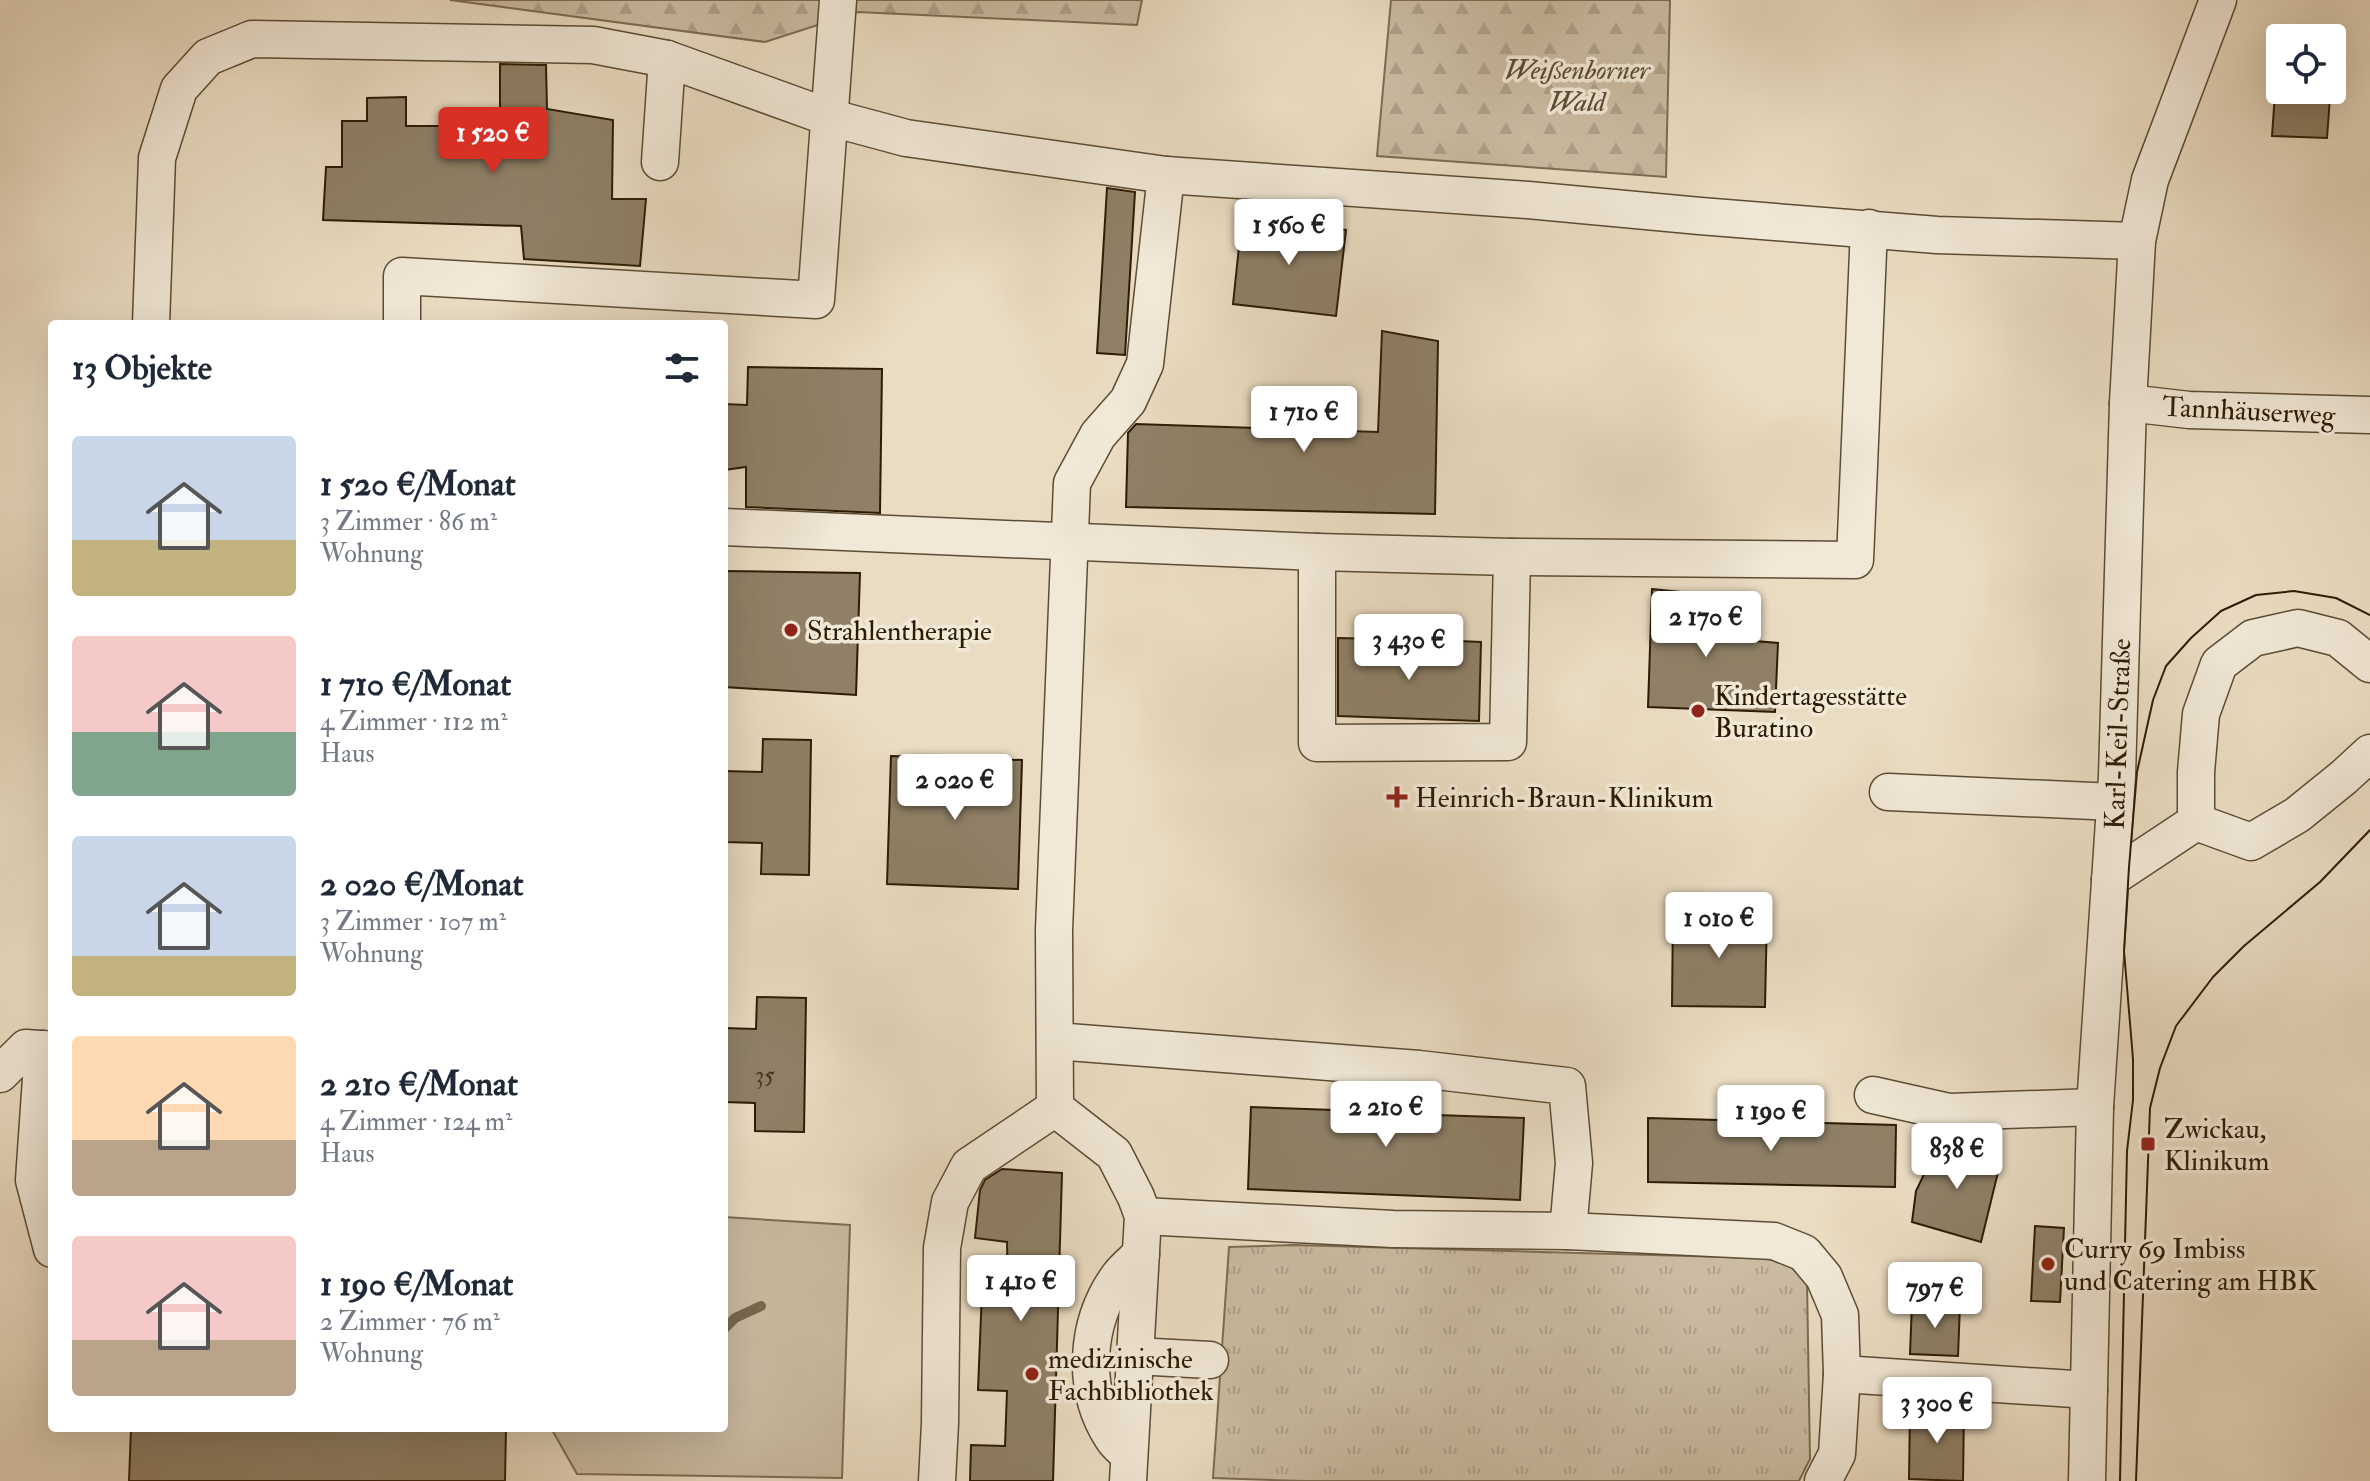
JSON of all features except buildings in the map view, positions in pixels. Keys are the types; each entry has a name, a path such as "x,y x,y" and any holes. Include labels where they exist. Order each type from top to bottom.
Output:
{"street":[{"path":"402,320 402,276 816,300 838,0"},
{"name":"Karl-Keil-Straße","path":"2087,1481 2095,1107 2115,802 2128,403 2137,241 2150,180 2218,0"},
{"path":"151,320 157,158 179,89 208,57 252,39 593,45 667,59 828,117 906,138 979,136 1166,175 1528,200 1937,235 2137,241"},
{"path":"660,162 667,59"},
{"path":"1055,1108 1054,930 1072,483 1098,435 1128,401 1145,364 1166,175"},
{"path":"728,527 1317,552 1855,560 1869,228"},
{"name":"Tannhäuserweg","path":"2128,403 2189,410 2370,415"},
{"path":"1317,552 1317,743 1508,742 1512,557"},
{"path":"2196,822 2201,714 2219,664 2253,638 2298,628 2338,638 2370,664"},
{"path":"2196,822 2251,842 2297,815 2370,753"},
{"path":"1888,792 2115,802"},
{"path":"2110,879 2196,822"},
{"path":"1055,1041 1419,1069 1567,1086 1574,1163 1568,1231"},
{"path":"0,1074 26,1048 48,1050 34,1180 48,1234"},
{"path":"1873,1095 1949,1112 2095,1107"},
{"path":"1055,1108 1114,1154 1143,1216 1128,1468"},
{"path":"937,1481 942,1248 950,1202 969,1166 1055,1108"},
{"path":"1143,1216 1393,1229 1568,1231 1774,1241 1804,1253 1824,1277 1840,1315 1842,1374 1837,1454 1823,1481"},
{"path":"1128,1468 1098,1406 1091,1375 1092,1343 1098,1314 1105,1301 1119,1276 1141,1254"},
{"path":"1135,1356 1210,1360"},
{"path":"1842,1374 2089,1390"}],"green space":[{"path":"450,0 1142,0 1137,25 858,12 765,42"},
{"name":"Weißenborner Wald","path":"1391,0 1670,0 1666,177 1377,156"},
{"path":"728,1217 850,1225 842,1478 577,1474 553,1432 728,1432"},
{"path":"1293,1245 1762,1258 1787,1263 1807,1282 1810,1459 1799,1481 1304,1481 1213,1478 1229,1247"}],"waterway":[{"path":"728,1325 735,1318 761,1306"}],"tram line":[{"path":"2120,1481 2127,1151 2133,1100 2133,1059 2124,951 2137,772 2153,700 2166,666 2191,638 2221,611 2256,595 2294,591 2336,598 2370,615"},
{"path":"2136,1481 2150,1108 2160,1068 2176,1026 2213,977 2244,946 2320,882 2370,830"}],"place":[{"name":"Strahlentherapie","path":"791,630"},
{"name":"Kindertagesstätte Buratino","path":"1698,711"},
{"name":"Heinrich-Braun-Klinikum","path":"1397,797"},
{"name":"Zwickau, Klinikum","path":"2148,1144"},
{"name":"Curry 69 Imbiss und Catering am HBK","path":"2048,1264"},
{"name":"medizinische Fachbibliothek","path":"1032,1374"}]}
